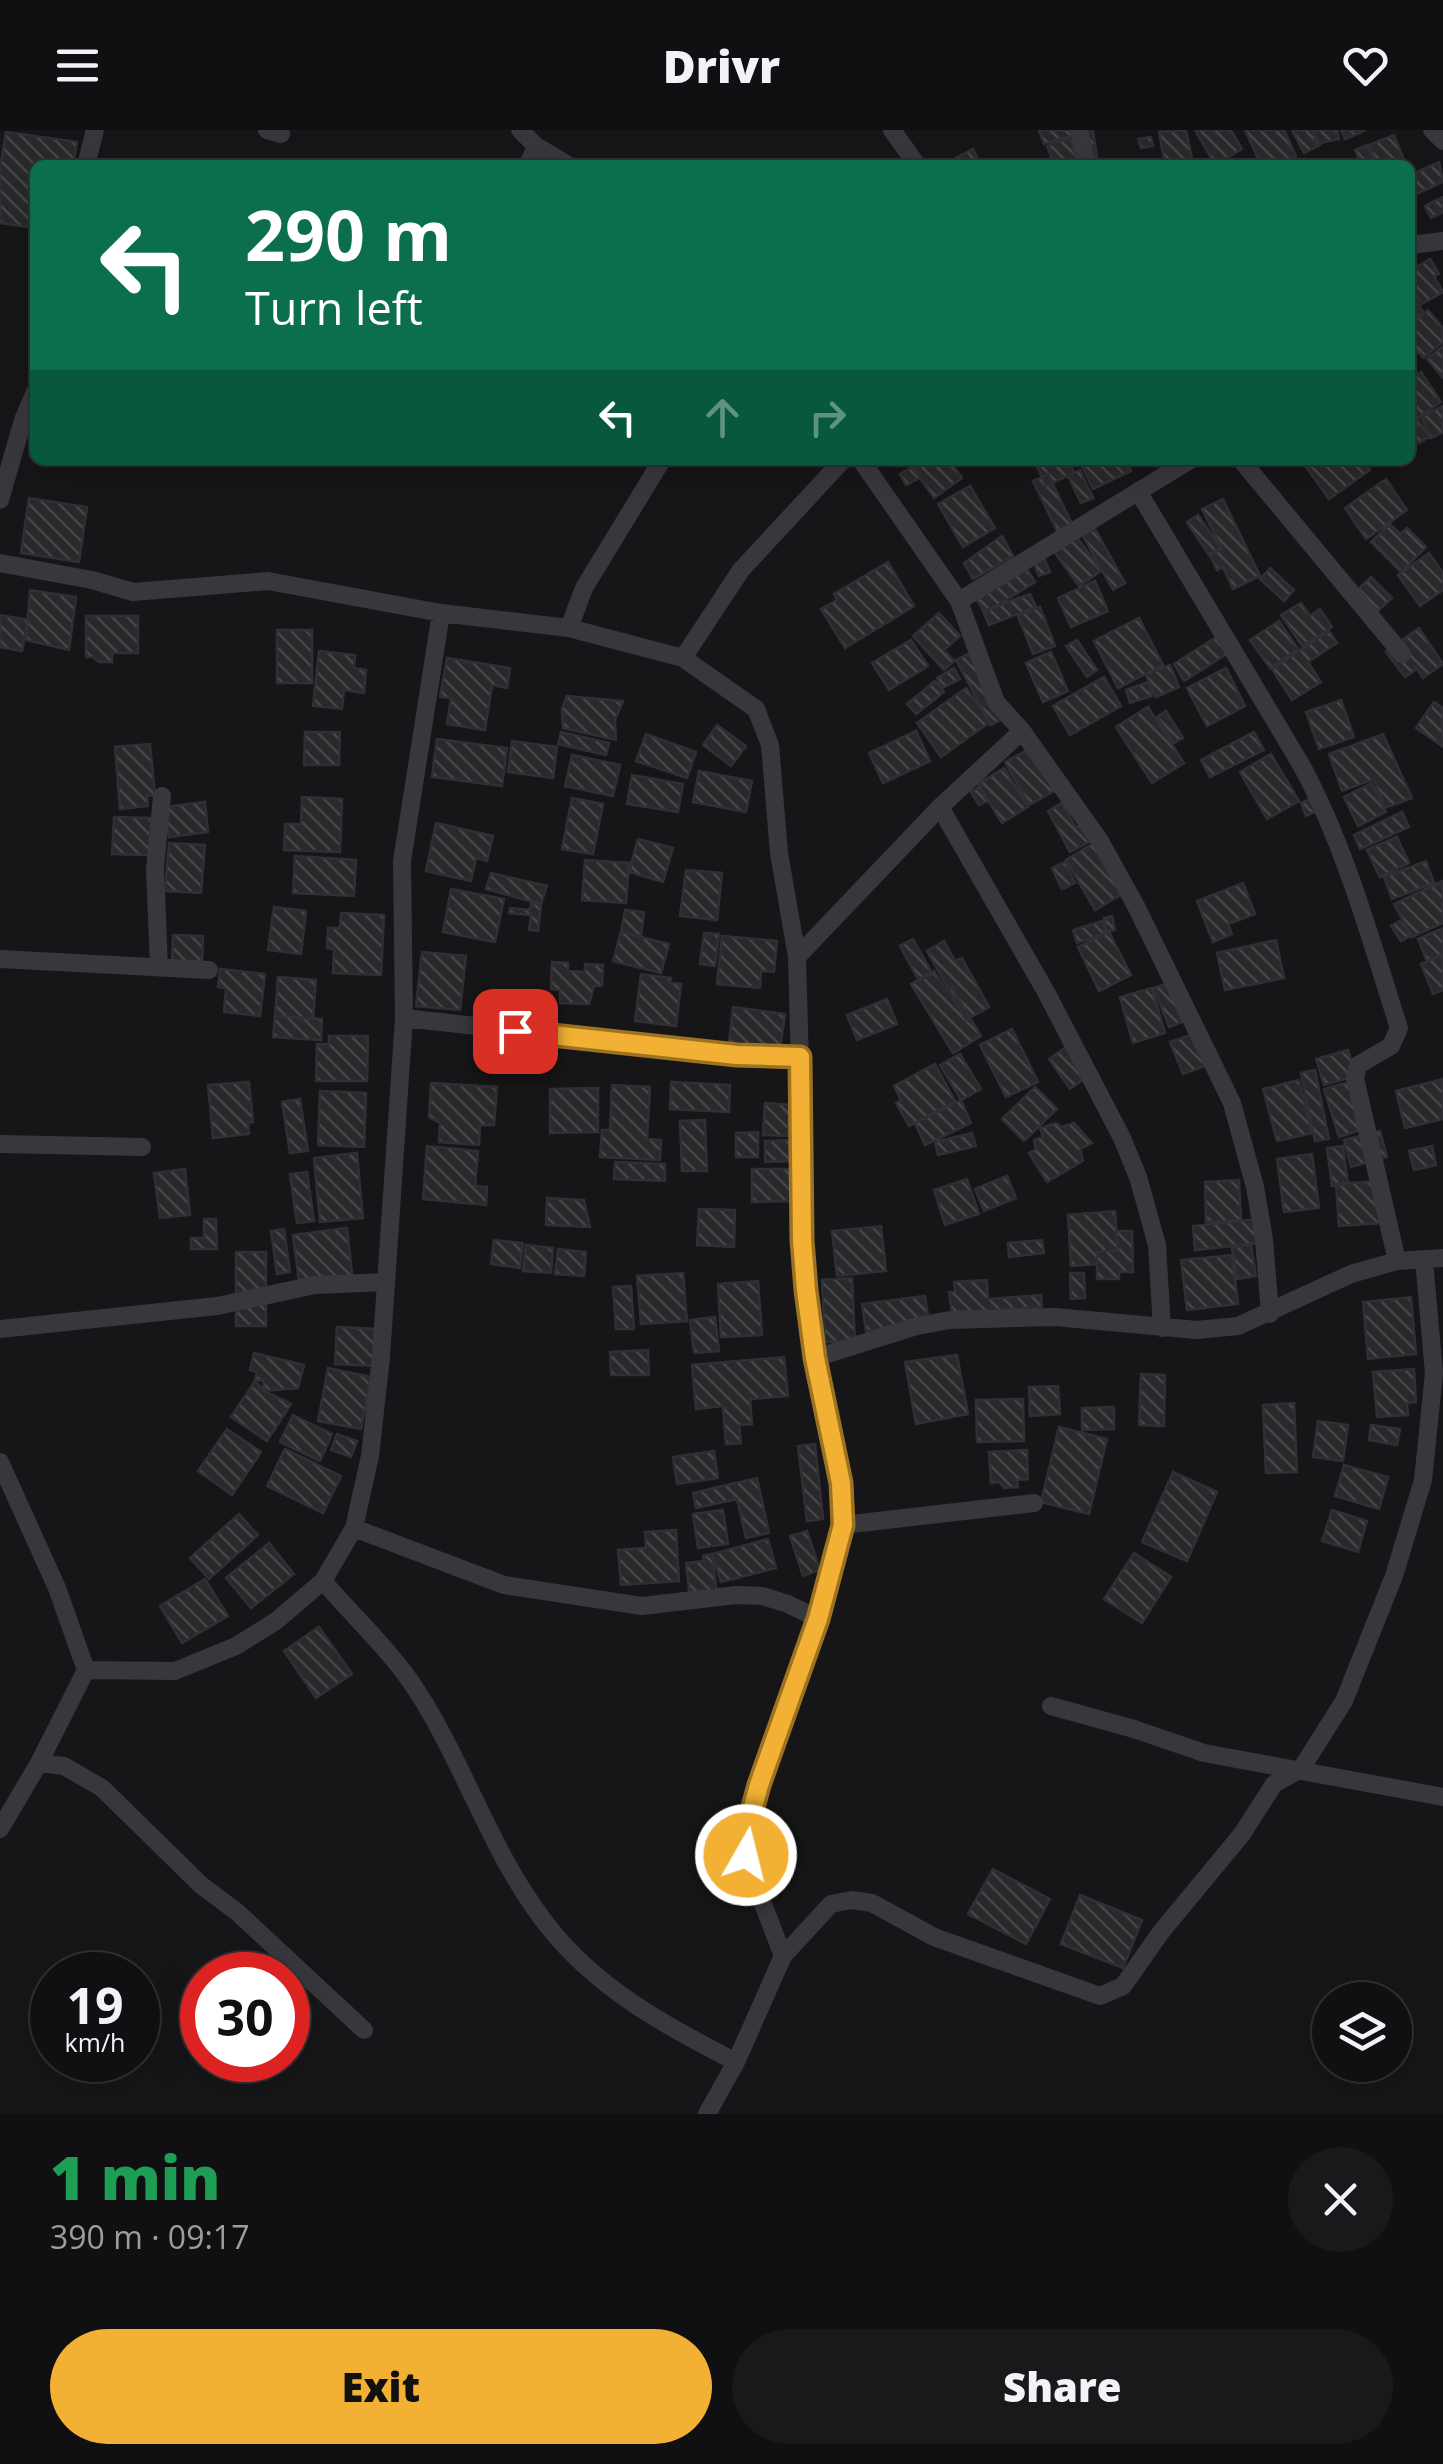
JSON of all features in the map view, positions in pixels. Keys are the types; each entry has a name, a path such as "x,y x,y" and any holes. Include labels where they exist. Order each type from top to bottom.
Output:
{"street":[{"path":"87,160 95,130"},
{"path":"520,130 536,146 560,160"},
{"path":"892,130 913,160"},
{"path":"1079,130 1086,160"},
{"path":"1432,130 1443,142"},
{"path":"530,160 536,146"},
{"path":"1415,244 1443,242"},
{"path":"0,500 30,404"},
{"path":"569,628 584,588 659,465"},
{"path":"683,658 741,570 838,465"},
{"path":"865,465 958,601 996,702 1022,731 1100,841 1232,1103 1255,1187 1270,1314"},
{"path":"958,601 1182,465"},
{"path":"1246,465 1402,654"},
{"path":"1138,492 1304,768 1363,917 1399,1028 1391,1046 1358,1065 1355,1078 1397,1261"},
{"path":"0,564 92,580 133,592 268,581 441,613 569,628 683,658 756,709 770,745 779,852 797,956 802,1240 815,1358 841,1483 843,1525 818,1619 746,1833 746,1855 752,1875 784,1956"},
{"path":"86,1670 174,1672 236,1646 276,1621 323,1581 354,1528 376,1408 404,1018 402,860 441,613"},
{"path":"797,956 940,806 1022,731"},
{"path":"159,967 156,868 162,796"},
{"path":"940,806 1046,992 1122,1138 1138,1177 1157,1245 1162,1328"},
{"path":"0,960 209,970"},
{"path":"404,1018 737,1055 800,1057"},
{"path":"0,1144 142,1147"},
{"path":"707,2114 736,2062 784,1956 831,1904 851,1900 872,1903 934,1937 1100,1996 1123,1986 1242,1834 1274,1784 1302,1769 1344,1701 1394,1576 1422,1480 1434,1373 1434,1259 1397,1261 1322,1284 1270,1314 1238,1326 1197,1330 1054,1318 950,1320 815,1358"},
{"path":"0,1329 217,1306 316,1285 384,1282"},
{"path":"0,1462 56,1588 86,1670 0,1829"},
{"path":"843,1525 1034,1503"},
{"path":"354,1528 504,1585 642,1606 736,1595 763,1596 818,1619"},
{"path":"323,1581 415,1688 514,1875 557,1938 612,1989 649,2016 736,2062"},
{"path":"1051,1706 1204,1754 1443,1796"},
{"path":"39,1763 64,1766 102,1788 201,1885 237,1912 364,2030"}],"building":[{"path":"1039,130 1076,130 1077,134 1044,144"},
{"path":"1186,130 1192,160 1164,160 1159,132"},
{"path":"1195,130 1231,130 1242,149 1223,160 1212,160"},
{"path":"1245,130 1284,130 1296,156 1259,160"},
{"path":"1292,130 1312,130 1320,145 1304,153"},
{"path":"1313,130 1337,130 1339,139 1316,144"},
{"path":"1341,130 1366,130 1345,139"},
{"path":"1093,131 1097,157 1078,160 1073,135"},
{"path":"6,132 77,142 74,160 30,160 30,227 0,223 0,168"},
{"path":"1394,135 1404,160 1375,160 1369,145"},
{"path":"1151,137 1153,146 1141,148 1138,139"},
{"path":"1070,138 1077,160 1052,160 1047,146"},
{"path":"1367,145 1374,160 1359,160 1355,150"},
{"path":"973,149 978,160 952,160"},
{"path":"1439,162 1443,182 1415,195 1415,173"},
{"path":"1443,197 1443,212 1431,218 1425,206"},
{"path":"1430,259 1443,292 1422,304 1415,292 1415,268"},
{"path":"1415,298 1423,312 1415,317"},
{"path":"1428,310 1443,328 1443,342 1423,358 1415,348 1415,321"},
{"path":"1443,346 1443,378 1427,359"},
{"path":"1421,372 1441,402 1415,420 1415,376"},
{"path":"1443,406 1443,432 1431,438 1421,417"},
{"path":"1418,420 1429,437 1419,443 1415,437"},
{"path":"911,465 953,465 962,478 934,498"},
{"path":"1036,465 1070,465 1074,473 1046,486"},
{"path":"1081,465 1128,465 1131,471 1093,489"},
{"path":"1305,465 1366,465 1370,470 1329,499"},
{"path":"914,466 920,478 906,485 900,474"},
{"path":"1080,470 1093,498 1081,503 1068,476"},
{"path":"1048,474 1072,524 1057,531 1033,481"},
{"path":"1386,479 1407,510 1366,539 1345,508"},
{"path":"970,486 995,528 963,547 938,504"},
{"path":"29,498 87,507 79,562 21,553"},
{"path":"1223,499 1260,576 1233,589 1223,567 1217,570 1210,555 1222,549 1202,509"},
{"path":"1198,515 1220,547 1209,555 1187,522"},
{"path":"1390,524 1400,534 1407,528 1426,547 1401,572 1371,542"},
{"path":"1095,529 1125,583 1113,590 1083,536"},
{"path":"1002,536 1013,556 973,579 964,563"},
{"path":"1077,537 1101,571 1079,586 1055,553"},
{"path":"1429,553 1443,573 1443,590 1420,606 1398,575"},
{"path":"1043,556 1050,572 1039,576 1032,560"},
{"path":"888,562 914,606 845,648 821,609 837,600 834,594"},
{"path":"1270,568 1294,590 1284,601 1260,579"},
{"path":"1027,569 1035,582 985,613 977,600"},
{"path":"1371,577 1392,598 1370,618 1350,597"},
{"path":"1095,581 1108,611 1071,627 1058,598"},
{"path":"30,590 76,597 69,650 26,640"},
{"path":"1030,594 1036,607 989,625 983,611"},
{"path":"1301,603 1310,616 1320,609 1332,627 1302,646 1281,615"},
{"path":"1040,607 1055,646 1033,654 1018,616"},
{"path":"939,613 960,636 944,650 954,661 944,670 913,636"},
{"path":"0,615 28,620 22,651 0,647"},
{"path":"86,616 138,616 138,653 112,653 112,662 86,657"},
{"path":"1139,618 1163,665 1118,688 1094,641"},
{"path":"1279,621 1298,649 1270,668 1250,640"},
{"path":"1419,628 1443,664 1423,678 1417,669 1405,677 1386,652"},
{"path":"277,630 312,630 312,683 277,683"},
{"path":"1329,631 1337,643 1308,662 1321,682 1292,700 1272,669"},
{"path":"1218,636 1228,653 1184,681 1174,664"},
{"path":"911,640 928,666 889,690 872,663"},
{"path":"1077,640 1097,670 1087,677 1066,646"},
{"path":"319,651 355,655 354,668 366,670 364,693 344,690 342,709 313,706"},
{"path":"1051,652 1068,691 1043,702 1026,663"},
{"path":"970,653 1004,718 991,725 956,660"},
{"path":"447,658 510,668 507,688 492,685 485,730 447,724 451,698 440,697"},
{"path":"1170,665 1179,687 1156,697 1146,675"},
{"path":"954,668 960,679 942,688 937,678"},
{"path":"1226,668 1245,706 1207,726 1187,688"},
{"path":"1104,677 1121,706 1070,735 1053,706"},
{"path":"935,681 944,692 916,714 907,704"},
{"path":"1148,682 1152,696 1130,703 1126,690"},
{"path":"966,688 990,722 941,757 917,723"},
{"path":"567,696 623,701 615,720 616,740 563,728 562,709"},
{"path":"1341,700 1354,737 1319,749 1306,712"},
{"path":"1434,702 1443,708 1442,746 1416,728"},
{"path":"1148,707 1184,763 1152,783 1116,727"},
{"path":"1166,711 1183,738 1174,743 1157,717"},
{"path":"717,725 746,746 731,766 703,745"},
{"path":"916,731 930,761 883,783 869,753"},
{"path":"305,732 340,732 339,765 304,765"},
{"path":"561,732 609,743 606,755 558,744"},
{"path":"1254,732 1264,750 1210,777 1201,760"},
{"path":"646,734 696,752 687,778 636,761"},
{"path":"1383,734 1412,798 1385,808 1374,779 1342,791 1329,754"},
{"path":"437,739 507,748 502,786 432,777"},
{"path":"512,741 557,747 553,778 508,772"},
{"path":"150,744 155,795 147,796 148,806 120,809 115,747"},
{"path":"1033,747 1056,790 1029,805 1005,762"},
{"path":"1271,754 1299,801 1267,819 1240,772"},
{"path":"572,755 620,765 613,796 565,786"},
{"path":"1004,768 1028,807 1002,823 978,784"},
{"path":"699,771 752,781 746,812 693,802"},
{"path":"632,775 683,784 678,812 627,804"},
{"path":"1372,783 1386,812 1358,826 1344,797"},
{"path":"979,787 987,801 979,805 971,792"},
{"path":"302,797 342,799 340,852 284,850 285,824 301,824"},
{"path":"1316,797 1321,809 1306,816 1301,803"},
{"path":"572,798 603,804 593,854 562,849"},
{"path":"205,802 208,832 169,837 165,807"},
{"path":"1062,803 1076,828 1085,823 1094,839 1070,852 1048,811"},
{"path":"1402,812 1409,827 1360,849 1354,835"},
{"path":"114,817 151,818 149,855 112,854"},
{"path":"436,823 493,836 487,861 476,858 471,881 426,871"},
{"path":"1397,837 1409,863 1380,877 1367,850"},
{"path":"638,839 673,848 663,882 629,872"},
{"path":"1097,841 1127,891 1095,910 1066,860"},
{"path":"169,843 205,845 201,893 165,891"},
{"path":"295,856 356,860 354,896 293,893"},
{"path":"585,860 629,863 626,903 582,900"},
{"path":"1426,861 1434,883 1392,899 1384,877"},
{"path":"1065,862 1075,883 1062,889 1052,868"},
{"path":"686,870 722,873 717,920 680,916"},
{"path":"491,873 547,886 541,904 486,889"},
{"path":"1443,881 1443,923 1412,937 1394,904"},
{"path":"1243,883 1255,914 1228,924 1232,934 1213,942 1197,901"},
{"path":"451,889 504,899 495,942 443,932"},
{"path":"531,903 541,904 538,931 529,930 531,915 509,913 510,908 530,910"},
{"path":"274,907 306,911 301,954 268,950"},
{"path":"625,910 644,912 641,936 621,932"},
{"path":"341,913 384,915 381,975 333,973 334,949 327,948 328,928 340,928"},
{"path":"1112,916 1115,930 1107,932 1104,918"},
{"path":"1102,921 1106,933 1077,943 1073,930"},
{"path":"1400,921 1410,936 1401,941 1391,926"},
{"path":"1443,928 1443,954 1427,961 1418,939"},
{"path":"621,932 669,944 661,973 613,961"},
{"path":"1109,932 1131,975 1099,991 1078,947"},
{"path":"704,933 719,934 715,966 700,964"},
{"path":"173,935 203,936 202,966 172,965"},
{"path":"722,936 777,941 774,972 761,971 760,988 717,984"},
{"path":"913,939 932,973 919,981 900,946"},
{"path":"1276,940 1284,978 1225,990 1217,953"},
{"path":"944,941 955,961 962,958 989,1007 966,1020 927,951"},
{"path":"422,952 466,956 460,1010 416,1006"},
{"path":"1443,955 1443,990 1433,994 1421,964"},
{"path":"552,962 568,963 568,971 585,972 585,964 603,965 602,986 594,986 589,1004 560,1003 560,990 551,989"},
{"path":"220,969 265,974 260,1016 224,1012 226,988 218,987"},
{"path":"934,971 946,990 952,988 981,1036 953,1053 911,984"},
{"path":"641,974 671,978 670,983 681,984 676,1026 635,1021"},
{"path":"278,977 316,980 313,1019 275,1016"},
{"path":"1168,983 1182,1022 1169,1027 1154,988"},
{"path":"1152,988 1165,1033 1133,1043 1120,997"},
{"path":"887,999 897,1024 857,1040 847,1015"},
{"path":"733,1007 785,1014 780,1049 729,1043"},
{"path":"275,1016 322,1019 321,1040 273,1037"},
{"path":"1012,1029 1038,1082 1006,1097 980,1045"},
{"path":"1193,1034 1205,1066 1183,1074 1170,1042"},
{"path":"329,1036 368,1036 367,1081 316,1081 317,1044 329,1044"},
{"path":"1072,1043 1093,1072 1070,1089 1049,1059"},
{"path":"1348,1050 1356,1076 1324,1085 1316,1059"},
{"path":"960,1054 981,1089 961,1100 940,1065"},
{"path":"935,1064 955,1101 909,1126 896,1103 901,1100 894,1086"},
{"path":"1315,1070 1329,1139 1315,1141 1301,1073"},
{"path":"1443,1079 1443,1119 1405,1128 1396,1091"},
{"path":"1299,1080 1312,1133 1277,1141 1263,1089"},
{"path":"1356,1080 1370,1127 1339,1137 1324,1089"},
{"path":"249,1082 253,1122 248,1123 249,1134 213,1138 208,1085"},
{"path":"671,1082 730,1085 729,1112 670,1109"},
{"path":"431,1083 497,1087 494,1125 480,1125 479,1145 439,1142 440,1123 429,1117"},
{"path":"612,1085 650,1087 647,1139 661,1140 660,1160 600,1157 602,1130 610,1130"},
{"path":"1035,1087 1057,1109 1024,1141 1002,1119"},
{"path":"598,1088 598,1132 550,1133 550,1089"},
{"path":"320,1091 366,1093 364,1147 318,1145"},
{"path":"300,1099 308,1151 290,1153 282,1102"},
{"path":"961,1100 971,1123 925,1145 915,1123"},
{"path":"765,1103 790,1105 788,1136 763,1135"},
{"path":"705,1120 707,1171 682,1171 680,1121"},
{"path":"1056,1123 1062,1127 1074,1123 1092,1143 1080,1149 1083,1161 1047,1182 1029,1153 1036,1149 1034,1140 1043,1137 1040,1128"},
{"path":"1380,1131 1387,1157 1351,1167 1344,1140"},
{"path":"758,1132 758,1157 736,1157 736,1133"},
{"path":"972,1133 976,1146 938,1155 935,1142"},
{"path":"795,1140 795,1161 765,1162 765,1141"},
{"path":"427,1146 478,1151 475,1186 487,1187 486,1205 423,1199"},
{"path":"1343,1146 1348,1184 1332,1186 1327,1148"},
{"path":"1432,1146 1436,1165 1414,1170 1409,1151"},
{"path":"357,1153 363,1218 320,1222 314,1158"},
{"path":"1312,1154 1319,1208 1284,1212 1277,1159"},
{"path":"615,1162 665,1164 665,1181 614,1179"},
{"path":"185,1169 190,1215 160,1218 154,1173"},
{"path":"752,1169 791,1169 791,1201 752,1202"},
{"path":"307,1172 314,1221 297,1223 290,1174"},
{"path":"1007,1176 1016,1198 984,1211 975,1189"},
{"path":"967,1179 979,1214 945,1225 934,1190"},
{"path":"1239,1180 1241,1220 1206,1222 1205,1182"},
{"path":"1379,1181 1382,1223 1339,1226 1336,1184"},
{"path":"547,1198 584,1200 590,1227 546,1225"},
{"path":"699,1209 735,1210 734,1247 697,1245"},
{"path":"1115,1211 1118,1250 1097,1252 1097,1264 1071,1266 1068,1215"},
{"path":"204,1219 216,1219 217,1249 191,1249 191,1238 204,1238"},
{"path":"1258,1219 1261,1243 1195,1250 1193,1226"},
{"path":"881,1226 886,1271 837,1276 832,1231"},
{"path":"347,1228 353,1282 300,1289 293,1235"},
{"path":"284,1229 290,1272 277,1274 271,1231"},
{"path":"1116,1231 1132,1231 1133,1272 1119,1272 1119,1279 1097,1279 1097,1252 1118,1250"},
{"path":"494,1240 523,1243 520,1268 491,1264"},
{"path":"1042,1240 1044,1253 1009,1257 1008,1243"},
{"path":"526,1245 553,1248 551,1273 523,1271"},
{"path":"1251,1245 1256,1276 1237,1279 1232,1248"},
{"path":"558,1249 586,1252 584,1276 555,1274"},
{"path":"236,1252 266,1252 266,1326 236,1326"},
{"path":"1232,1255 1238,1304 1187,1310 1181,1260"},
{"path":"683,1273 687,1321 641,1324 637,1276"},
{"path":"1070,1273 1084,1273 1085,1298 1071,1299"},
{"path":"852,1278 855,1341 825,1342 822,1280"},
{"path":"987,1280 988,1299 1041,1295 1042,1307 952,1314 949,1292 955,1292 954,1282"},
{"path":"758,1281 762,1335 721,1337 718,1284"},
{"path":"631,1286 634,1329 616,1329 613,1287"},
{"path":"925,1296 929,1322 866,1331 862,1304"},
{"path":"1411,1297 1416,1354 1368,1359 1363,1302"},
{"path":"715,1317 719,1351 694,1353 690,1320"},
{"path":"337,1327 375,1329 374,1366 335,1364"},
{"path":"648,1350 649,1375 611,1375 610,1352"},
{"path":"254,1353 304,1365 298,1388 264,1391 263,1380 255,1381 257,1372 250,1370"},
{"path":"957,1355 968,1414 916,1424 905,1362"},
{"path":"784,1357 788,1396 750,1399 752,1424 739,1425 741,1443 726,1444 723,1406 696,1409 692,1365"},
{"path":"328,1368 371,1377 361,1429 318,1421"},
{"path":"1414,1369 1416,1402 1407,1403 1408,1415 1377,1417 1373,1372"},
{"path":"1141,1374 1165,1375 1164,1426 1139,1425"},
{"path":"255,1381 264,1391 291,1404 267,1441 231,1417"},
{"path":"1058,1386 1060,1414 1030,1416 1029,1387"},
{"path":"1023,1399 1024,1441 977,1442 976,1400"},
{"path":"1294,1403 1297,1472 1266,1473 1263,1405"},
{"path":"1114,1407 1114,1429 1082,1430 1082,1408"},
{"path":"293,1415 332,1434 320,1461 280,1442"},
{"path":"1318,1421 1348,1425 1343,1461 1313,1457"},
{"path":"1371,1425 1400,1429 1397,1445 1369,1440"},
{"path":"1059,1427 1107,1439 1089,1514 1041,1502"},
{"path":"227,1429 261,1452 232,1495 198,1471"},
{"path":"337,1434 357,1441 351,1457 331,1450"},
{"path":"815,1444 823,1519 807,1521 798,1446"},
{"path":"285,1449 341,1476 323,1513 267,1486"},
{"path":"1027,1450 1028,1479 1017,1480 1018,1487 1004,1488 1000,1482 991,1483 989,1452"},
{"path":"714,1451 718,1478 677,1484 673,1457"},
{"path":"1344,1465 1388,1477 1379,1509 1335,1496"},
{"path":"1173,1472 1217,1492 1187,1561 1142,1542"},
{"path":"757,1478 769,1533 746,1538 737,1499 696,1508 693,1493"},
{"path":"723,1510 728,1544 698,1548 693,1514"},
{"path":"1332,1510 1367,1521 1358,1552 1322,1541"},
{"path":"239,1514 258,1535 209,1579 190,1558"},
{"path":"676,1530 679,1581 621,1585 618,1550 646,1548 645,1532"},
{"path":"807,1531 820,1570 803,1576 790,1536"},
{"path":"768,1539 776,1568 721,1582 712,1554"},
{"path":"269,1543 294,1574 251,1608 226,1578"},
{"path":"1134,1553 1171,1577 1142,1623 1104,1599"},
{"path":"712,1554 717,1596 690,1599 686,1563 704,1561 703,1556"},
{"path":"205,1579 228,1616 182,1643 160,1606"},
{"path":"319,1627 352,1674 316,1698 284,1651"},
{"path":"993,1869 1050,1899 1026,1944 968,1914"},
{"path":"1080,1895 1142,1920 1123,1968 1061,1944"}],"route":[{"path":"515,1031 737,1055 800,1057 806,1290 815,1358 841,1483 843,1525 818,1619 759,1785 746,1833 746,1855"}]}
